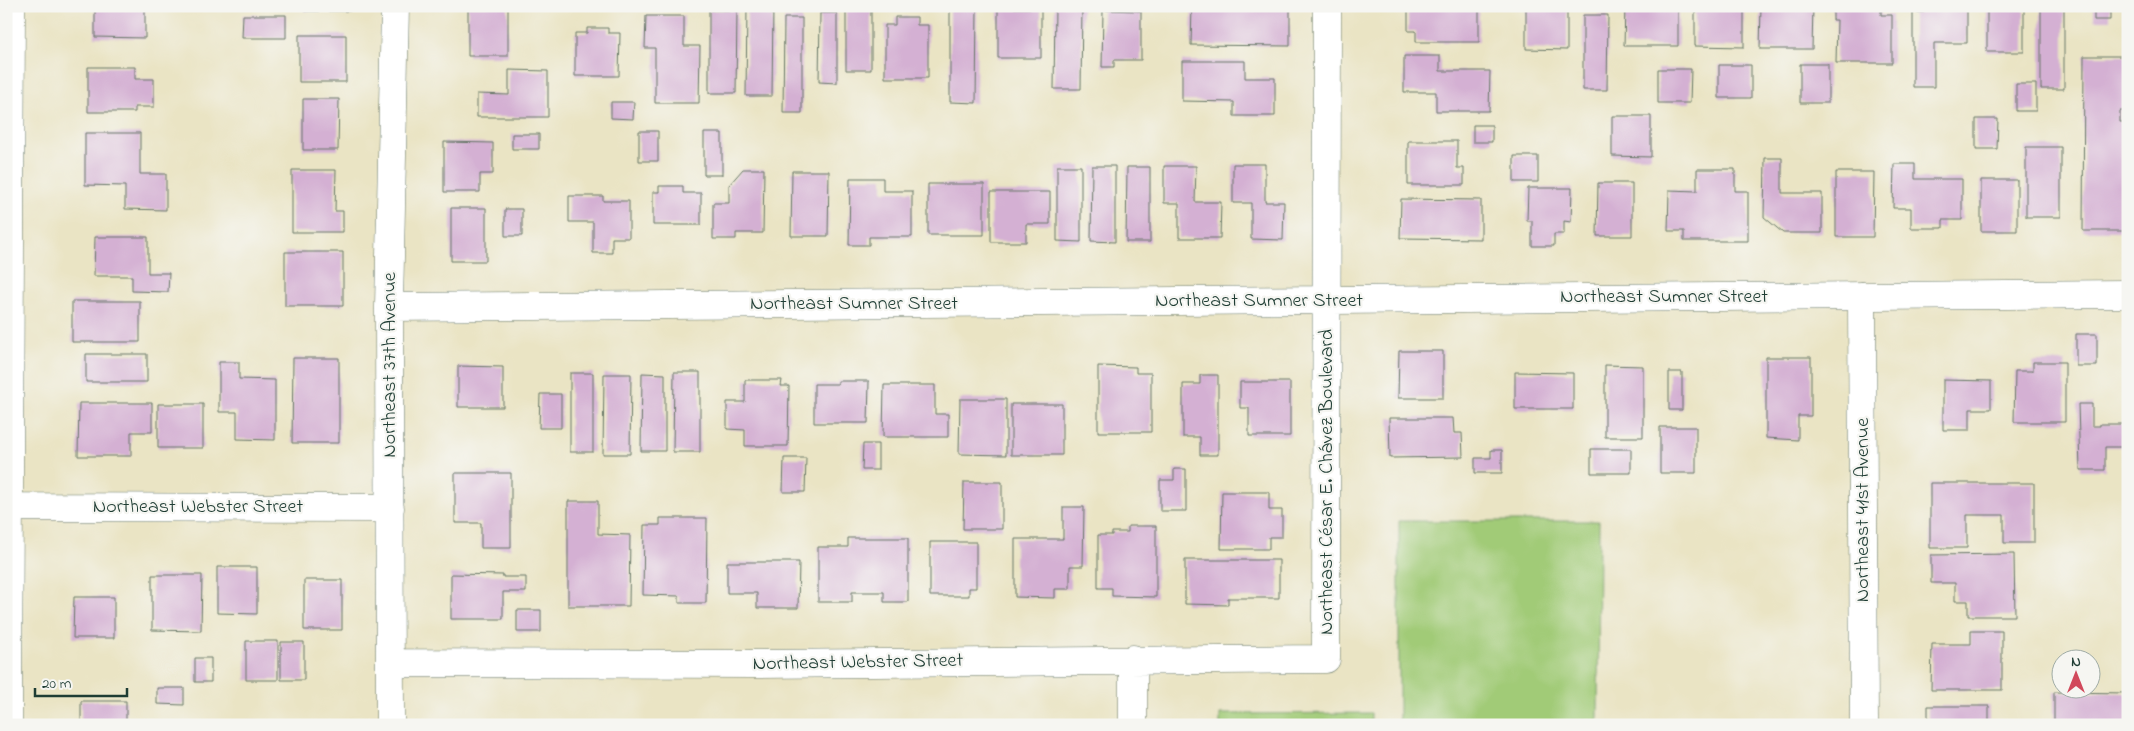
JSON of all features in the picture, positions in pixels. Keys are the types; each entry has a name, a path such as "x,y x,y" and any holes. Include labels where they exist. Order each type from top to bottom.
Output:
{"street":[{"path":"8,725 7,507 11,6"},
{"name":"Northeast 37th Avenue","path":"390,725 390,307 395,6"},
{"name":"Northeast César E. Chávez Boulevard","path":"1326,659 1327,6"},
{"name":"Northeast Sumner Street","path":"390,307 2128,294"},
{"name":"Northeast 41st Avenue","path":"1862,296 1864,725"},
{"name":"Northeast Webster Street","path":"7,507 390,508"},
{"path":"1133,659 1133,725"},
{"name":"Northeast Webster Street","path":"390,663 757,664 1133,659 1326,659"}],"green space":[{"path":"1399,521 1599,521 1598,725 1399,725"},
{"path":"1371,713 1371,725 1220,725 1220,714"}],"building":[{"path":"95,6 145,6 145,38 95,37"},
{"path":"304,6 350,6 350,11 304,11"},
{"path":"468,6 508,6 508,56 468,56"},
{"path":"747,6 773,6 772,96 746,96"},
{"path":"1055,6 1082,6 1081,89 1054,89"},
{"path":"1192,6 1290,6 1290,46 1191,45"},
{"path":"1408,6 1479,6 1479,42 1416,42 1416,31 1408,31"},
{"path":"1526,6 1567,6 1567,50 1526,49"},
{"path":"1625,6 1678,6 1678,46 1624,46"},
{"path":"1695,6 1744,6 1744,47 1695,46"},
{"path":"1761,6 1813,6 1812,49 1760,49"},
{"path":"1924,6 1967,6 1967,43 1934,43 1934,87 1913,87 1913,12 1924,12"},
{"path":"1987,6 2024,6 2024,52 1987,52"},
{"path":"2041,6 2064,6 2064,89 2041,89"},
{"path":"2094,6 2110,6 2110,20 2094,20"},
{"path":"1833,7 1881,7 1881,15 1892,15 1892,63 1836,63 1837,20 1833,20"},
{"path":"950,8 977,8 976,103 950,102"},
{"path":"998,8 1041,8 1041,58 998,58"},
{"path":"709,10 737,10 736,93 709,93"},
{"path":"846,10 871,10 871,70 846,70"},
{"path":"1103,10 1141,11 1141,60 1114,60 1114,67 1102,67"},
{"path":"820,13 837,13 837,83 819,82"},
{"path":"243,15 286,15 286,38 242,38"},
{"path":"1583,15 1608,15 1607,90 1583,90"},
{"path":"646,16 684,16 684,46 700,46 699,103 655,103 655,48 645,48"},
{"path":"895,17 917,17 917,25 928,25 928,78 885,78 885,25 895,25"},
{"path":"784,18 802,18 802,113 783,113"},
{"path":"587,28 608,28 608,33 620,33 619,76 575,76 575,33 587,33"},
{"path":"299,35 346,35 346,82 299,82"},
{"path":"1404,56 1440,56 1440,71 1490,71 1489,111 1436,111 1436,92 1404,92"},
{"path":"2084,56 2128,56 2128,111 2120,111 2120,122 2128,122 2128,231 2083,231"},
{"path":"1182,61 1245,61 1245,78 1275,78 1275,116 1234,116 1234,102 1182,101"},
{"path":"1800,64 1828,64 1828,103 1800,103"},
{"path":"1719,65 1751,65 1751,98 1719,98"},
{"path":"88,67 135,67 135,79 154,79 154,107 135,107 135,112 88,112"},
{"path":"1658,69 1691,69 1690,103 1658,103"},
{"path":"509,70 548,71 548,117 477,117 477,94 509,95"},
{"path":"2016,84 2036,84 2036,111 2016,111"},
{"path":"303,99 339,99 338,150 303,150"},
{"path":"611,102 634,102 633,119 611,118"},
{"path":"1612,116 1651,116 1651,157 1612,156"},
{"path":"1976,119 1998,119 1997,149 1976,149"},
{"path":"1473,125 1492,125 1492,142 1473,142"},
{"path":"639,131 658,131 658,161 639,161"},
{"path":"85,133 140,133 140,174 166,174 166,210 125,209 125,186 85,185"},
{"path":"704,133 722,133 722,175 704,175"},
{"path":"512,134 539,134 539,149 512,149"},
{"path":"1408,141 1457,141 1457,168 1464,168 1464,185 1408,185"},
{"path":"444,142 493,143 493,174 480,174 480,192 444,192"},
{"path":"2026,147 2061,147 2061,217 2026,217"},
{"path":"1514,156 1538,156 1538,182 1514,182"},
{"path":"1765,158 1782,158 1782,193 1822,193 1822,233 1783,233 1764,217"},
{"path":"1233,164 1265,164 1265,202 1284,202 1283,240 1251,239 1251,203 1233,203"},
{"path":"1894,164 1915,164 1915,179 1962,179 1962,220 1943,220 1943,228 1911,228 1911,208 1893,208"},
{"path":"1057,166 1081,166 1081,242 1057,241"},
{"path":"1092,166 1115,166 1115,242 1091,241"},
{"path":"1164,166 1196,166 1195,202 1221,202 1220,238 1179,238 1179,203 1164,203"},
{"path":"1127,167 1150,167 1150,242 1126,242"},
{"path":"743,169 764,169 763,233 736,233 736,239 713,239 713,203 729,203 729,185"},
{"path":"1697,169 1735,169 1735,191 1748,191 1748,241 1684,241 1684,231 1668,231 1669,190 1697,191"},
{"path":"292,170 336,170 335,211 343,211 343,232 292,232"},
{"path":"792,171 829,171 828,236 791,236"},
{"path":"1836,172 1874,172 1873,237 1836,237"},
{"path":"850,178 883,178 883,191 912,191 912,237 869,237 869,245 849,245"},
{"path":"1981,180 2017,180 2017,231 1981,231"},
{"path":"1598,183 1632,183 1632,236 1597,236"},
{"path":"928,184 984,184 984,235 928,235"},
{"path":"659,186 683,186 683,193 701,193 701,225 653,225 653,192 659,192"},
{"path":"1528,188 1572,188 1571,222 1564,221 1564,234 1554,234 1554,246 1532,246 1532,221 1527,221"},
{"path":"991,192 1050,192 1050,224 1026,224 1026,242 991,242"},
{"path":"569,196 603,196 603,201 629,201 629,238 612,238 612,253 593,253 593,222 569,222"},
{"path":"1401,199 1481,200 1481,239 1400,238"},
{"path":"451,208 486,208 486,261 451,261"},
{"path":"505,209 522,209 522,236 505,236"},
{"path":"95,237 148,237 148,273 169,273 168,292 132,291 132,276 94,276"},
{"path":"285,252 343,252 343,306 285,306"},
{"path":"72,301 140,301 140,342 72,342"},
{"path":"2076,334 2097,334 2097,366 2076,366"},
{"path":"1399,351 1443,351 1443,398 1398,398"},
{"path":"86,354 147,354 147,382 86,382"},
{"path":"1766,357 1811,357 1811,416 1798,416 1798,440 1766,438"},
{"path":"293,358 339,358 339,443 292,443"},
{"path":"219,362 239,362 239,379 275,380 275,440 237,439 237,412 219,412"},
{"path":"2033,362 2065,362 2065,422 2014,422 2015,371 2033,371"},
{"path":"1605,365 1643,366 1643,437 1605,437"},
{"path":"458,366 503,367 503,407 458,407"},
{"path":"1098,366 1136,367 1136,373 1151,373 1151,432 1098,432"},
{"path":"674,372 700,372 700,452 673,452"},
{"path":"1515,372 1573,373 1573,409 1515,409"},
{"path":"1669,372 1682,372 1682,410 1669,410"},
{"path":"570,373 593,373 593,452 570,452"},
{"path":"642,373 665,374 665,451 641,451"},
{"path":"604,374 631,374 630,454 603,454"},
{"path":"1200,375 1218,375 1218,455 1200,455 1200,437 1183,437 1183,384 1200,384"},
{"path":"745,380 782,380 781,386 789,386 788,446 745,446 745,430 727,429 727,402 745,402"},
{"path":"1943,380 1991,381 1991,409 1970,409 1970,430 1943,430"},
{"path":"838,381 869,381 868,423 814,423 814,384 838,384"},
{"path":"1240,382 1290,382 1290,436 1249,436 1249,408 1240,408"},
{"path":"884,385 935,385 935,414 948,414 948,437 883,437"},
{"path":"540,394 561,394 561,428 539,428"},
{"path":"960,399 1006,399 1006,455 959,454"},
{"path":"79,403 152,403 152,432 131,432 131,456 78,456"},
{"path":"158,404 203,404 203,448 158,448"},
{"path":"1011,404 1062,404 1062,455 1011,455"},
{"path":"2078,404 2092,404 2092,426 2100,426 2100,424 2128,424 2128,447 2105,447 2105,470 2080,470"},
{"path":"1389,418 1453,418 1454,433 1462,433 1463,457 1390,458"},
{"path":"1660,427 1696,427 1696,473 1660,473"},
{"path":"863,444 878,444 878,470 862,470"},
{"path":"1591,449 1631,449 1631,473 1591,473"},
{"path":"1491,450 1502,450 1502,473 1475,473 1475,458 1491,458"},
{"path":"784,458 806,458 805,492 783,492"},
{"path":"1174,469 1186,469 1186,511 1160,511 1160,480 1174,480"},
{"path":"455,473 511,473 511,548 481,548 481,523 455,523"},
{"path":"964,482 1002,482 1002,529 963,529"},
{"path":"1930,483 2034,483 2034,543 2004,543 2004,515 1967,515 1967,548 1930,548"},
{"path":"1222,492 1269,492 1269,510 1282,510 1282,537 1269,537 1269,549 1221,549"},
{"path":"568,501 598,501 598,534 630,535 629,606 568,606"},
{"path":"1063,507 1084,507 1083,566 1070,566 1070,589 1055,589 1055,598 1015,597 1015,539 1063,539"},
{"path":"660,518 707,518 706,603 679,603 679,596 643,595 644,525 660,525"},
{"path":"1128,526 1156,526 1156,597 1112,596 1112,588 1098,588 1098,535 1112,535 1112,532 1128,532"},
{"path":"848,538 908,538 908,602 884,602 884,592 852,592 852,602 818,602 818,547 848,547"},
{"path":"930,542 976,542 976,588 969,588 969,596 930,596"},
{"path":"2014,554 2015,616 1968,616 1968,601 1955,601 1955,583 1931,583 1931,555"},
{"path":"1185,560 1279,560 1279,598 1228,598 1228,605 1185,604"},
{"path":"727,562 799,562 798,608 757,608 757,593 727,593"},
{"path":"217,567 257,567 257,614 217,613"},
{"path":"451,574 526,577 526,592 503,592 503,619 451,619"},
{"path":"152,575 202,575 201,631 152,630"},
{"path":"304,580 342,580 342,630 304,630"},
{"path":"74,597 114,597 114,638 73,638"},
{"path":"517,610 541,610 541,632 517,632"},
{"path":"1971,631 2002,631 2002,690 1931,690 1932,644 1971,644"},
{"path":"246,641 278,641 278,680 246,680"},
{"path":"281,642 304,642 304,680 281,680"},
{"path":"195,658 211,658 211,682 195,682"},
{"path":"157,688 184,688 184,705 157,704"},
{"path":"2102,693 2128,693 2128,725 2054,725 2054,698 2102,698"},
{"path":"81,701 126,701 126,725 81,725"},
{"path":"1928,706 1989,706 1989,725 1928,725"},
{"path":"215,721 259,721 259,725 215,725"}]}
